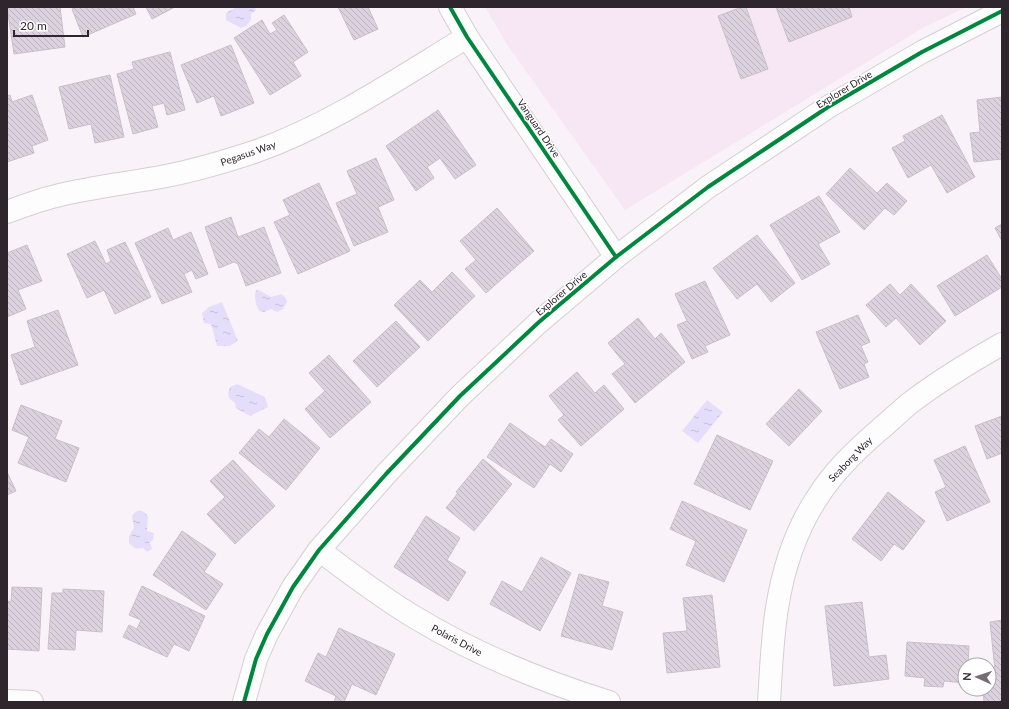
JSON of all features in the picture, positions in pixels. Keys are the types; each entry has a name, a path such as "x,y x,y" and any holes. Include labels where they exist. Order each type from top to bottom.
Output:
{"street":[{"name":"Vanguard Drive","path":"450,7 467,37 616,257"},
{"name":"Explorer Drive","path":"244,702 256,659 267,634 293,587 319,550 386,474 460,396 539,322 616,257 708,187 828,107 922,52 1002,11"},
{"name":"Pegasus Way","path":"7,212 55,196 106,185 165,176 196,169 285,140 342,112 467,37"},
{"name":"Seaborg Way","path":"769,702 776,616 784,579 792,550 804,521 817,498 832,476 860,447 910,404 965,365 1002,344"},
{"name":"Polaris Drive","path":"319,550 371,589 417,619 465,645 514,669 565,688 609,702"},
{"path":"7,701 32,702"}],"shaded area":[{"path":"485,7 967,7 924,27 625,210 508,46"}],"water":[{"path":"236,7 255,7 256,10 251,14 251,20 246,26 241,28 226,20 226,13"},
{"path":"257,289 271,297 281,294 285,297 287,302 283,309 277,312 271,309 264,312 259,311 255,297"},
{"path":"222,302 238,341 230,346 217,346 211,324 204,323 202,313 209,307"},
{"path":"237,384 265,397 268,407 250,416 236,408 235,403 229,398 228,393 230,387"},
{"path":"707,400 723,412 698,443 682,431"},
{"path":"139,510 148,516 147,531 154,533 153,540 149,543 152,549 147,552 143,548 135,548 129,543 129,536 134,528 132,516"}],"building":[{"path":"7,7 60,7 65,47 14,54"},
{"path":"76,7 133,7 136,14 83,37 72,9"},
{"path":"146,7 175,7 152,19"},
{"path":"338,7 368,7 378,29 354,40"},
{"path":"742,7 746,7 768,69 741,79 718,16"},
{"path":"776,7 849,7 852,17 789,42"},
{"path":"284,15 308,52 293,62 301,76 270,95 234,38 262,20 270,34 277,30 272,23"},
{"path":"231,45 254,103 221,116 214,96 197,103 181,65"},
{"path":"170,52 185,110 167,115 164,103 152,106 158,127 133,134 117,74 134,69 132,62"},
{"path":"110,75 124,137 95,143 91,124 69,129 59,87"},
{"path":"10,95 12,102 32,95 48,140 32,146 34,153 7,162 7,96"},
{"path":"1002,97 1002,159 974,162 970,133 980,132 977,100"},
{"path":"438,110 476,165 455,179 440,158 427,167 434,178 416,191 386,146"},
{"path":"942,115 975,177 947,193 931,165 908,178 892,148 905,141 903,136"},
{"path":"376,158 394,200 378,207 388,232 354,246 336,203 357,194 347,171"},
{"path":"850,168 877,193 887,183 907,201 894,215 885,208 864,230 826,194"},
{"path":"319,183 350,251 298,274 274,222 290,215 283,200"},
{"path":"819,196 840,232 818,244 830,264 802,280 770,225"},
{"path":"497,208 534,251 486,293 465,269 476,260 460,241"},
{"path":"231,217 238,237 264,227 281,273 246,286 238,264 234,262 219,268 205,227"},
{"path":"1002,224 1002,241 995,228"},
{"path":"168,228 173,240 191,232 208,274 196,279 192,270 184,274 192,292 162,304 135,243"},
{"path":"757,235 795,283 771,302 757,284 737,299 713,268"},
{"path":"95,241 106,264 111,261 107,250 125,242 151,297 115,314 104,290 87,298 67,254"},
{"path":"27,245 42,281 18,290 26,309 7,317 7,253"},
{"path":"987,255 1002,279 1002,287 955,316 937,286"},
{"path":"452,272 475,296 428,341 394,305 420,280 432,292"},
{"path":"705,281 730,335 705,346 708,352 692,359 677,325 687,321 675,294"},
{"path":"890,284 900,295 911,284 946,321 920,345 896,318 886,327 866,305"},
{"path":"58,310 78,365 21,385 11,355 35,347 27,321"},
{"path":"858,315 870,342 861,346 868,362 864,364 869,377 840,389 816,332"},
{"path":"638,318 655,339 661,333 685,362 635,403 612,374 625,364 608,343"},
{"path":"396,321 420,347 377,387 353,361"},
{"path":"329,355 371,402 330,438 305,409 325,391 309,373"},
{"path":"577,372 595,393 604,385 624,409 581,446 558,420 564,415 549,396"},
{"path":"799,389 822,411 789,446 766,424"},
{"path":"21,405 62,421 55,439 79,448 66,482 18,463 29,437 12,430"},
{"path":"1002,416 1002,453 987,459 975,426"},
{"path":"284,419 320,448 286,490 239,453 259,429 269,437"},
{"path":"510,423 545,447 551,439 573,454 561,472 550,464 534,488 487,457"},
{"path":"717,435 773,461 750,510 694,484"},
{"path":"965,446 990,502 947,521 935,492 946,487 934,460"},
{"path":"483,459 512,484 474,531 446,508 458,493 456,492"},
{"path":"233,460 275,506 235,544 207,514 225,497 210,481"},
{"path":"7,472 16,491 7,495"},
{"path":"888,492 925,521 903,550 894,544 881,561 852,539"},
{"path":"682,501 747,530 724,582 686,565 696,541 670,529"},
{"path":"426,516 460,538 447,560 466,572 448,601 394,567"},
{"path":"182,531 216,554 204,572 223,584 206,610 153,575"},
{"path":"541,557 571,573 540,631 490,604 502,581 522,592"},
{"path":"579,574 609,582 602,606 623,612 612,650 561,636"},
{"path":"142,586 205,616 189,651 174,644 167,657 123,637 129,625 137,629 141,620 129,615"},
{"path":"12,587 42,588 39,651 7,649 7,601 11,602"},
{"path":"63,589 104,591 102,632 76,630 75,650 48,649 52,593 63,593"},
{"path":"712,595 720,667 667,673 663,633 687,631 683,598"},
{"path":"862,602 869,657 886,655 889,679 834,686 825,606"},
{"path":"1002,620 1002,702 984,702 984,697 997,697 997,657 994,657 990,622"},
{"path":"339,628 395,654 376,695 352,684 344,702 334,702 336,696 305,681 318,653 326,657"},
{"path":"907,642 969,646 968,657 957,657 957,682 944,681 943,687 924,686 925,678 905,676"}],"cycle path":[{"path":"450,7 467,37 616,257"},
{"path":"244,702 256,659 267,634 293,587 319,550 386,474 460,396 539,322 616,257 708,187 828,107 922,52 1002,11"}]}
